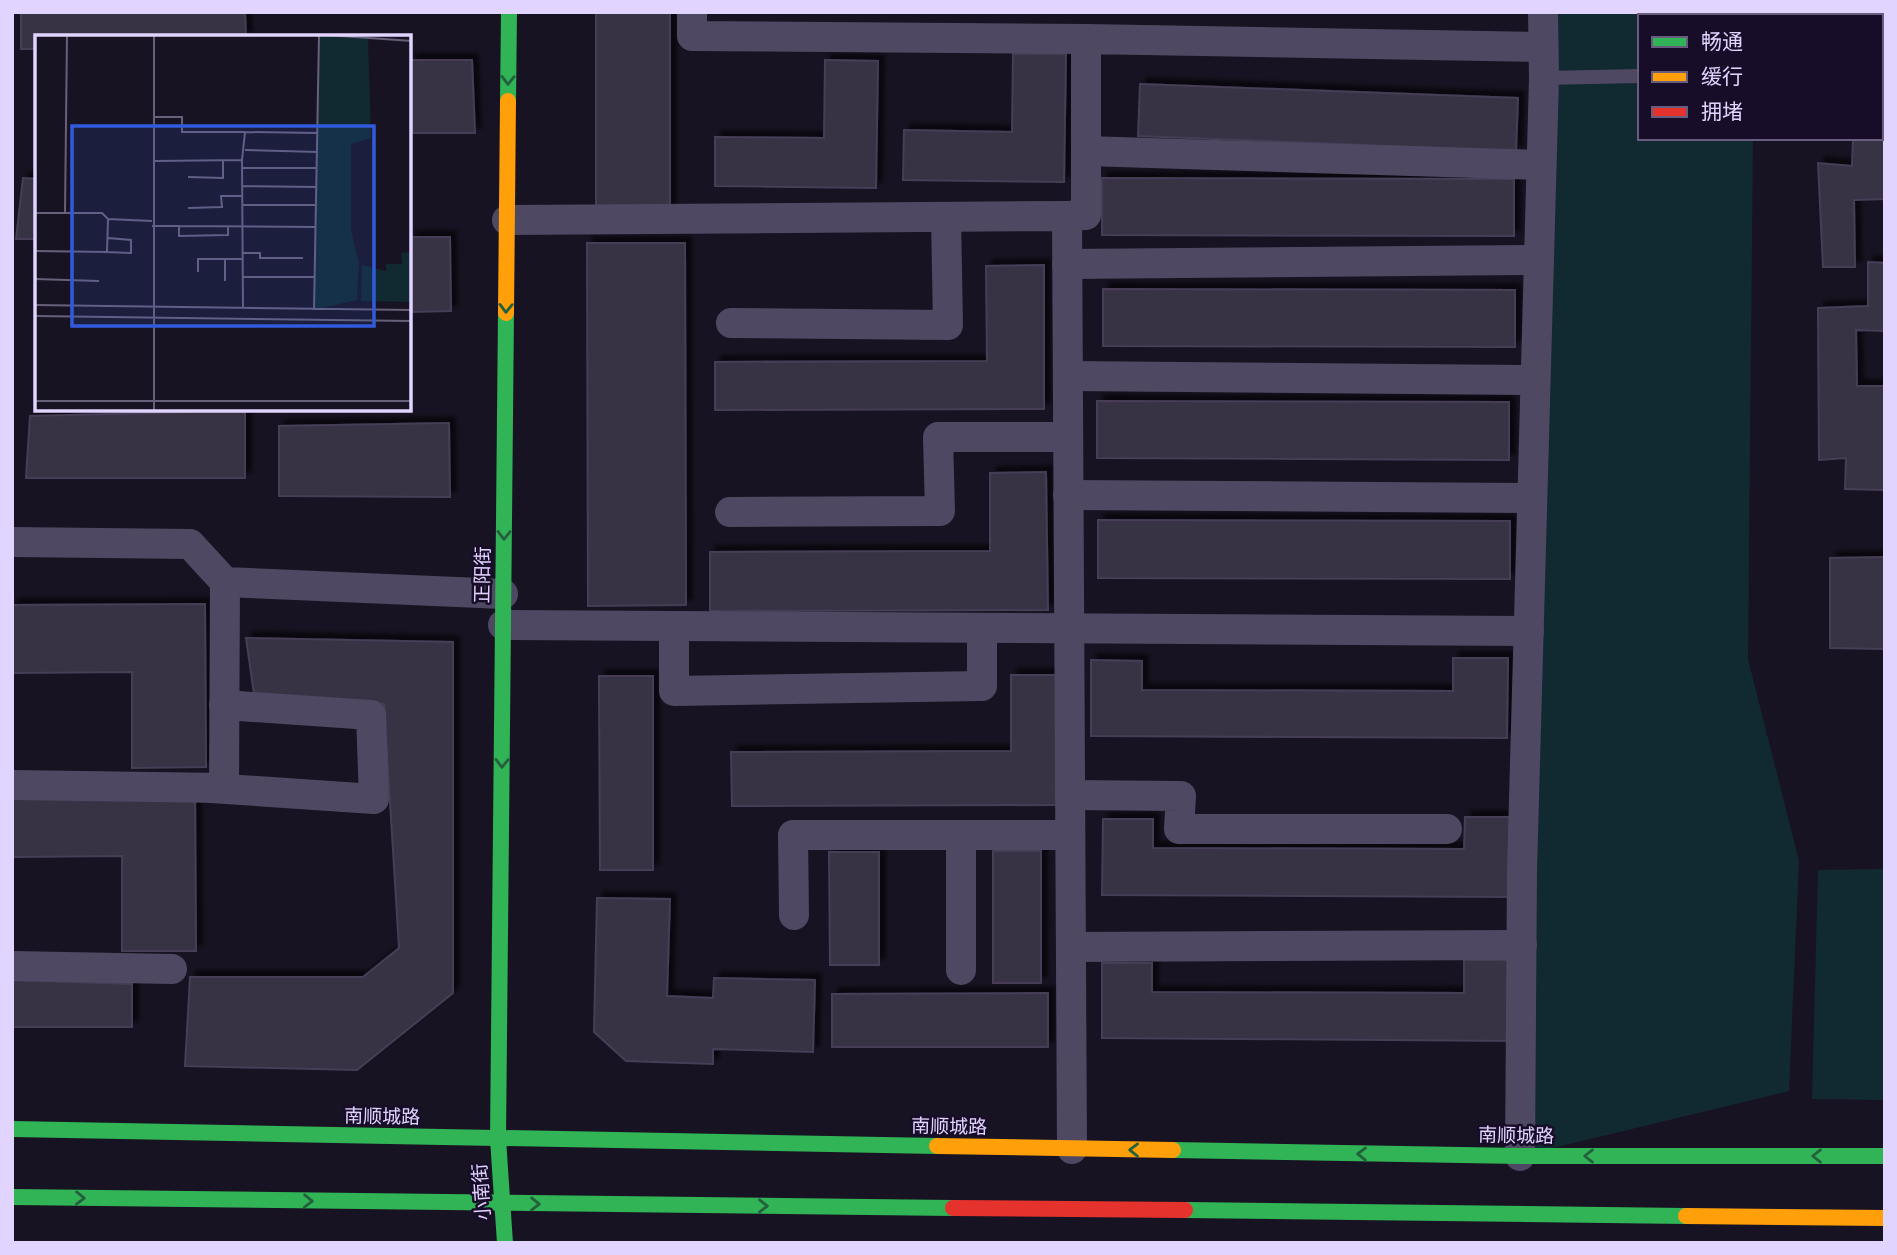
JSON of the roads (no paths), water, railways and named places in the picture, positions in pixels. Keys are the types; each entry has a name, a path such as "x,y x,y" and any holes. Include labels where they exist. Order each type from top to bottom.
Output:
{"main road":[{"name":"正阳街","path":"498,1139 509,12"},
{"name":"南顺城路","path":"12,1129 1520,1156 1885,1156"},
{"name":"小南街","path":"498,1139 505,1203 505,1243"},
{"path":"12,1197 1885,1218"}],"street":[{"path":"692,12 692,36 1542,47"},
{"path":"1520,1156 1522,945 1544,78 1543,12"},
{"path":"507,220 1086,215 1086,39"},
{"path":"1086,151 1541,164"},
{"path":"1067,216 1072,1149"},
{"path":"731,323 948,325 946,217"},
{"path":"1067,264 1539,260"},
{"path":"1068,376 1535,380"},
{"path":"730,512 940,511 938,437 1068,437"},
{"path":"1068,495 1532,498"},
{"path":"12,542 190,544 225,582 224,788 12,785"},
{"path":"225,582 503,594"},
{"path":"503,625 1529,631"},
{"path":"674,626 674,691 982,686 982,628"},
{"path":"211,788 374,799 371,715 224,705"},
{"path":"1070,795 1181,796 1179,829 1447,829"},
{"path":"794,915 793,835 1070,835"},
{"path":"961,835 961,970"},
{"path":"1071,947 1522,945"},
{"path":"12,966 172,969"}],"lane":[{"path":"1544,78 1638,76"}]}
